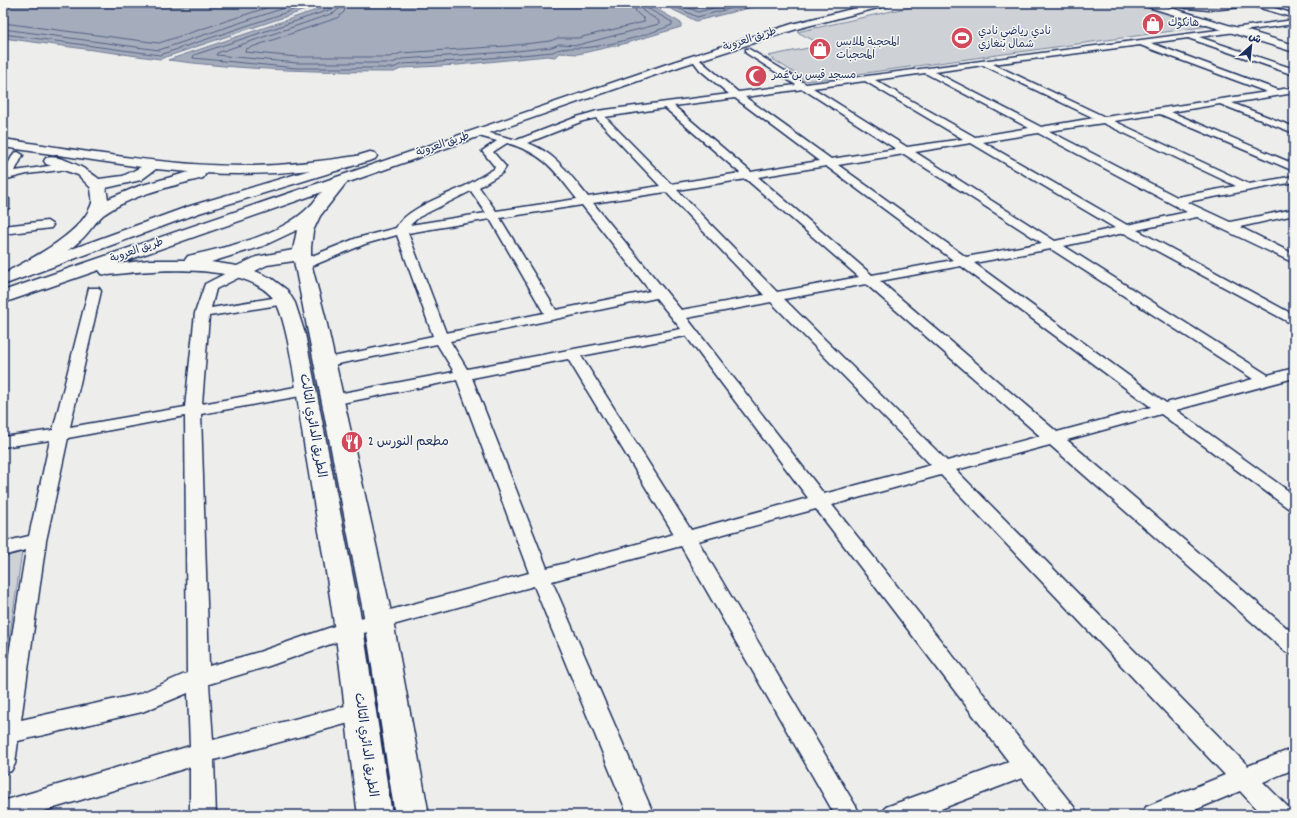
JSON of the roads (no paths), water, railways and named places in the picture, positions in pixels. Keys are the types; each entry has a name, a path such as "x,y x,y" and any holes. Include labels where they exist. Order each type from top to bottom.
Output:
{"main road":[{"name":"طريق العروبة","path":"408,144 742,33 854,3"},
{"name":"طريق العروبة","path":"3,297 677,64 699,63 796,26 886,3"},
{"path":"1146,3 1212,27 1232,29"},
{"path":"1156,3 1294,49"},
{"path":"3,143 153,164 233,170 295,168 357,160"},
{"name":"طريق العروبة","path":"6,279 222,201 379,153"},
{"path":"6,279 40,261 65,245 83,229 94,214 100,201 98,184 84,172 69,166 10,154"},
{"path":"98,184 134,176 149,169 153,164"},
{"path":"94,214 119,199 150,187 191,176 233,170"},
{"name":"الطريق الدائري الثالث","path":"342,180 314,211 303,236 301,259 316,320 323,363 379,620 412,815"},
{"path":"222,201 242,204 247,208 247,213"},
{"path":"31,287 102,271 161,265 214,255 254,244 286,229 314,211"},
{"path":"239,272 262,261 301,259"},
{"path":"161,265 202,266 239,272 267,283 285,300"},
{"name":"الطريق الدائري الثالث","path":"285,300 297,342 349,629 375,815"}],"street":[{"path":"1176,3 1188,7 1214,9 1263,3"},
{"path":"1255,4 1294,16"},
{"path":"1234,6 1255,14"},
{"path":"1214,9 1235,16"},
{"path":"1249,21 1281,23 1294,22"},
{"path":"1232,29 1266,22"},
{"path":"1281,23 1294,28"},
{"path":"640,815 541,578 462,375 441,338 401,230 406,221 472,186 501,167 487,151 597,114 1137,42 1186,35 1212,27"},
{"path":"1186,35 1294,72"},
{"path":"1137,42 1294,99"},
{"path":"750,51 1266,381"},
{"path":"982,62 1248,188"},
{"path":"699,63 736,95 827,163 1294,504"},
{"path":"925,70 1198,213 1228,226 1294,259"},
{"path":"866,78 1124,228 1294,321"},
{"path":"301,259 401,230 1294,90"},
{"path":"1221,102 1294,130"},
{"path":"666,104 1294,646"},
{"path":"1161,111 1294,168"},
{"path":"597,114 775,298 944,468 1279,815"},
{"path":"478,133 511,142 547,156 690,331 820,502 1065,815"},
{"path":"5,176 14,165 10,154"},
{"path":"5,176 69,166"},
{"path":"1176,201 1294,179"},
{"path":"472,186 493,215 552,315"},
{"path":"3,199 3,208"},
{"path":"1228,226 1294,212"},
{"path":"678,316 1053,245 1124,228 1198,213"},
{"path":"3,230 47,225"},
{"path":"204,815 198,678 193,410 202,313 210,287 239,272"},
{"path":"3,764 37,541 60,434 94,291"},
{"path":"323,363 659,293"},
{"path":"202,313 285,300"},
{"path":"332,400 690,331"},
{"path":"572,354 687,539 848,815"},
{"path":"8,733 142,703 198,678 261,660 379,620 687,539 1053,439 1163,407 1294,373"},
{"path":"3,442 60,434 306,390"},
{"path":"3,549 37,541"},
{"path":"3,812 202,753 360,711"},
{"path":"1155,815 1294,758"},
{"path":"895,815 1026,766"}],"water":[{"path":"3,3 326,3 160,59 3,38"},
{"path":"337,3 646,3 681,23 681,27 623,44 578,54 559,53 555,57 547,56 458,65 403,68 394,72 281,70 168,60"},
{"path":"659,3 769,3 696,21"}],"place":[{"name":"هانكوك","path":"1153,24"},
{"name":"نادي رياضي نادي شمال بنغازي","path":"962,38"},
{"name":"المحجبة لملابس المحجبات","path":"820,49"},
{"name":"مسجد قيس بن عُمر","path":"756,76"},
{"name":"مطعم النورس 2","path":"352,442"}]}
